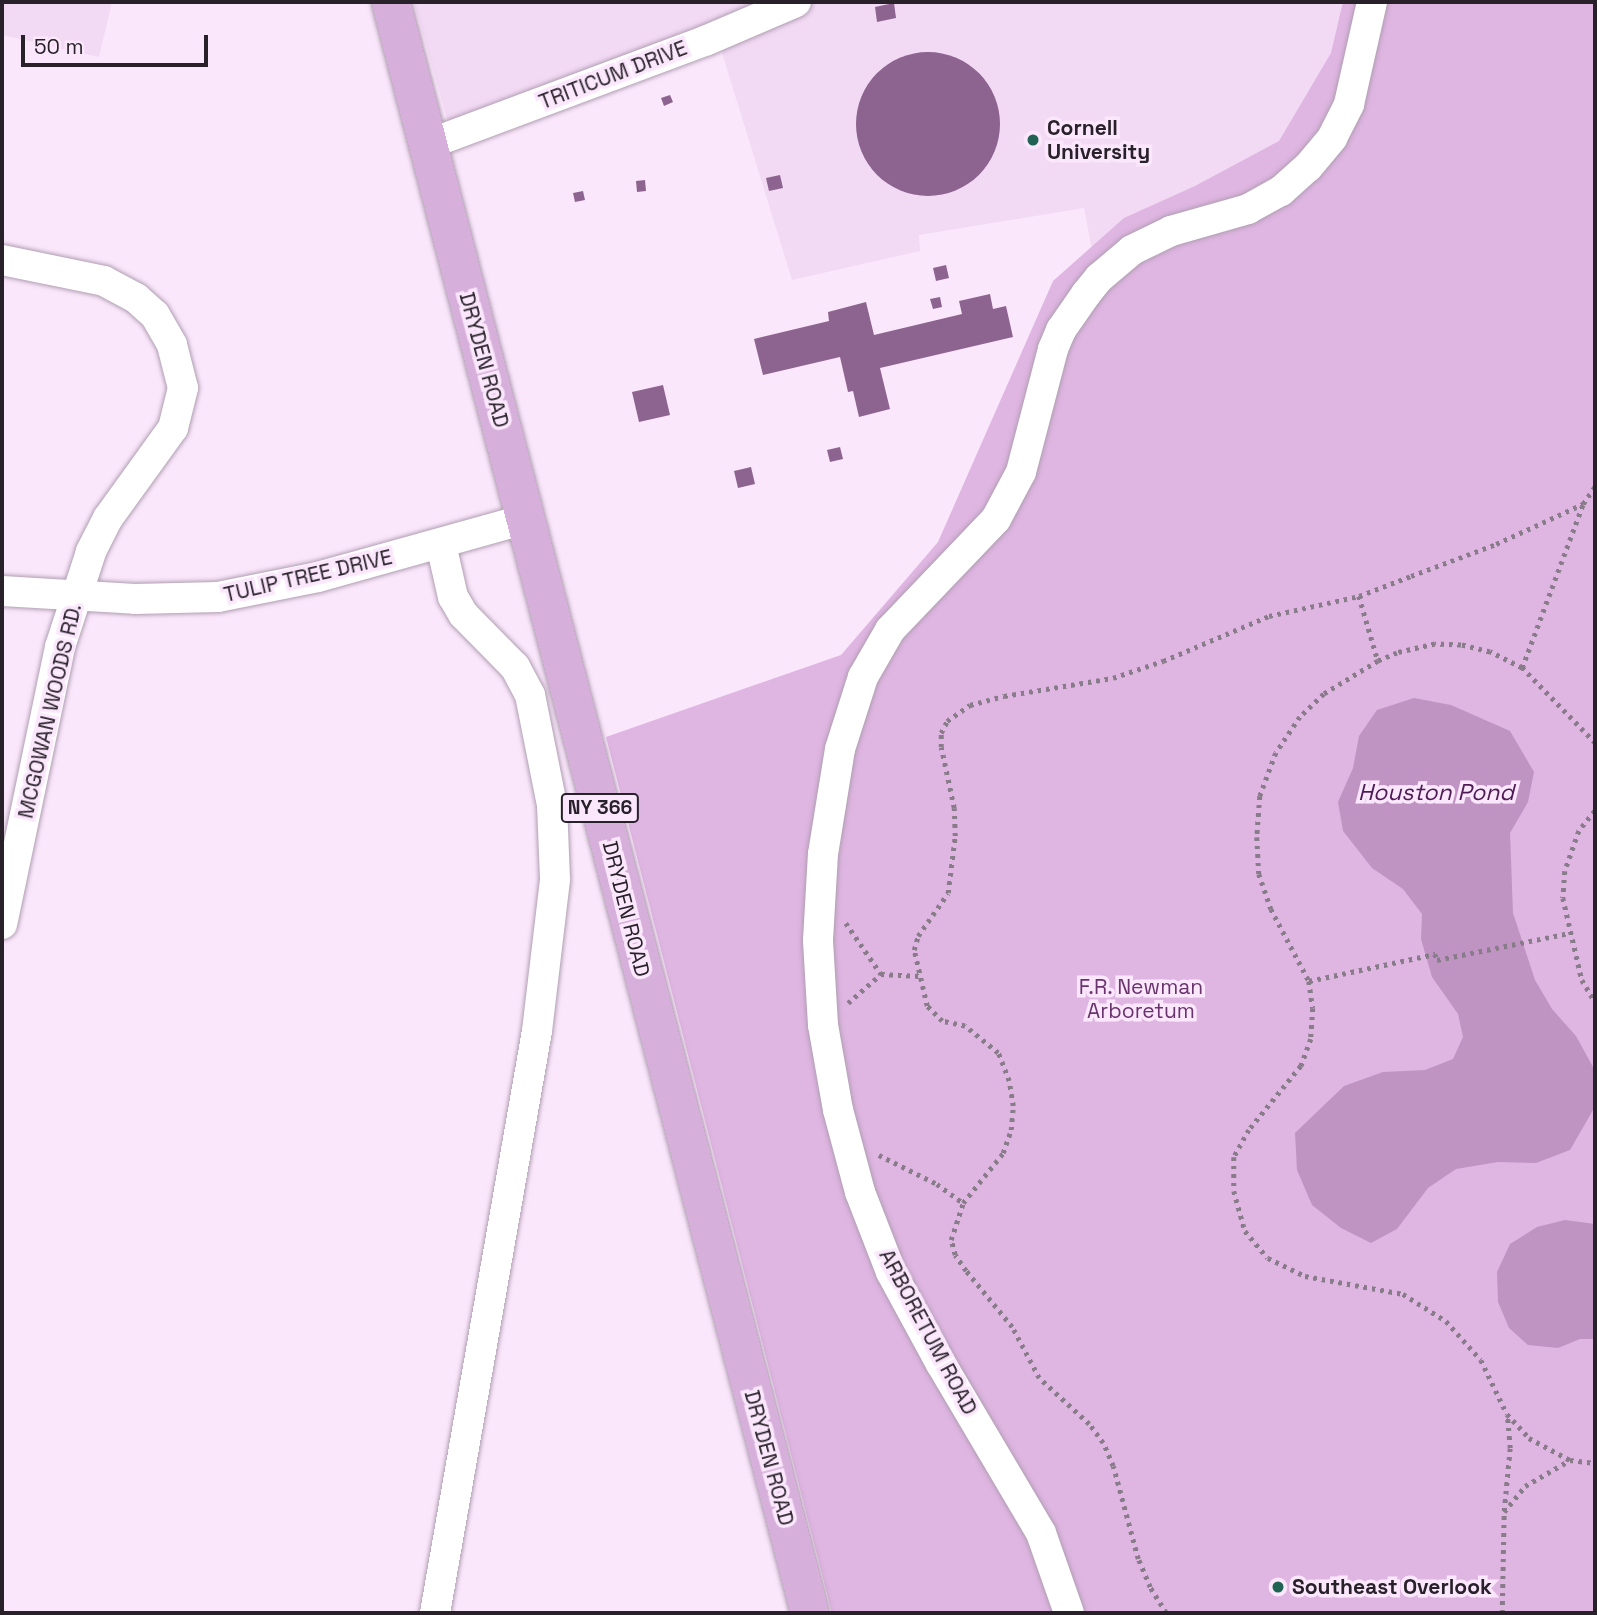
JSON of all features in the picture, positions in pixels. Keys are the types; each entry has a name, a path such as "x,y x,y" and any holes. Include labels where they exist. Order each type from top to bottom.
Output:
{"main road":[{"name":"DRYDEN ROAD","path":"391,2 810,1613"}],"street":[{"name":"TRITICUM DRIVE","path":"429,145 705,41 796,2"},
{"name":"ARBORETUM ROAD","path":"1069,1613 1041,1534 941,1364 891,1272 860,1192 838,1110 822,1007 820,913 823,854 840,749 863,677 899,620 996,519 1021,472 1047,370 1061,330 1099,278 1132,250 1171,231 1248,209 1280,191 1308,167 1332,138 1349,104 1371,2"},
{"name":"MCGOWAN WOODS RD.","path":"2,260 104,281 122,288 146,306 173,345 181,373 180,405 173,428 98,534 60,647 2,923"},
{"name":"TULIP TREE DRIVE","path":"2,591 157,599 218,597 318,577 526,519"},
{"path":"435,1613 533,1057 555,879 552,805 530,695 515,667 463,614 453,597 441,544"}],"path":[{"path":"1522,668 1543,618 1583,504 1595,486"},
{"path":"1166,1613 1150,1587 1138,1559 1113,1466 1104,1443 1089,1424 1040,1378 1012,1326 955,1255 952,1230 963,1203 1003,1153 1012,1118 1009,1081 998,1053 982,1037 965,1026 942,1021 934,1016 927,1006 914,950 918,936 948,892 954,827 941,733 955,713 971,705 1004,696 1113,678 1163,661 1269,616 1359,596 1496,544 1583,504"},
{"path":"1359,596 1377,661"},
{"path":"1595,743 1522,668 1490,652 1461,645 1435,644 1377,661 1324,694 1300,717 1276,753 1261,796 1259,874 1271,909 1309,981 1313,1008 1311,1039 1301,1066 1249,1130 1234,1157 1234,1191 1245,1231 1268,1258 1305,1276 1403,1294 1446,1321 1481,1360 1507,1415 1529,1438 1570,1460 1595,1463"},
{"path":"1595,811 1579,831 1565,872 1563,898 1582,980 1595,1002"},
{"path":"820,913 835,914 851,928 880,974"},
{"path":"1309,981 1435,954 1437,960 1570,933"},
{"path":"822,1007 845,1007 880,974 920,976"},
{"path":"849,1150 865,1147 937,1184 963,1203"},
{"path":"1502,1613 1504,1512 1510,1448 1507,1415"},
{"path":"1504,1512 1525,1486 1570,1460"}],"shaded area":[{"path":"2,2 112,2 99,57 2,35"},
{"name":"Cornell University","path":"414,2 1363,2 1306,158 1095,266 1084,208 919,235 920,251 792,280 714,27 448,122"}],"green space":[{"name":"F.R. Newman Arboretum","path":"1343,2 1595,2 1595,1613 832,1613 606,737 841,655 938,542 1053,281 1124,218 1195,186 1279,141 1331,53"}],"water":[{"name":"Houston Pond","path":"1414,698 1451,705 1510,731 1534,772 1528,802 1510,833 1513,913 1535,980 1552,1009 1576,1036 1593,1067 1593,1110 1570,1150 1536,1163 1498,1162 1456,1169 1428,1188 1397,1229 1371,1243 1341,1228 1312,1205 1297,1170 1295,1133 1344,1086 1383,1072 1425,1070 1453,1059 1463,1037 1458,1014 1432,977 1421,939 1422,914 1403,889 1372,868 1343,831 1338,802 1353,768 1359,736 1377,710"},
{"path":"1565,1220 1595,1224 1595,1339 1580,1339 1558,1348 1528,1345 1509,1328 1498,1302 1497,1272 1510,1244 1537,1227"}],"building":[{"path":"894,3 896,18 877,22 875,7"},
{"path":"928,52 955,58 979,73 994,97 1000,124 994,151 979,175 955,190 928,196 901,190 877,175 862,151 856,124 862,97 877,73 901,58"},
{"path":"670,95 673,102 664,106 661,98"},
{"path":"780,175 783,188 769,191 766,178"},
{"path":"645,180 646,191 637,192 636,181"},
{"path":"583,191 585,200 575,202 573,193"},
{"path":"946,265 949,278 936,281 933,268"},
{"path":"990,294 993,309 1006,306 1013,337 880,368 890,409 859,417 853,391 848,392 840,357 763,375 754,339 829,321 828,312 866,302 874,335 962,314 959,301"},
{"path":"940,297 942,307 933,309 930,299"},
{"path":"663,385 670,415 639,422 632,392"},
{"path":"840,447 843,459 830,462 827,450"},
{"path":"751,467 755,484 738,488 734,471"}],"place":[{"name":"Cornell University","path":"1033,140"},
{"name":"Southeast Overlook","path":"1278,1587"}]}
